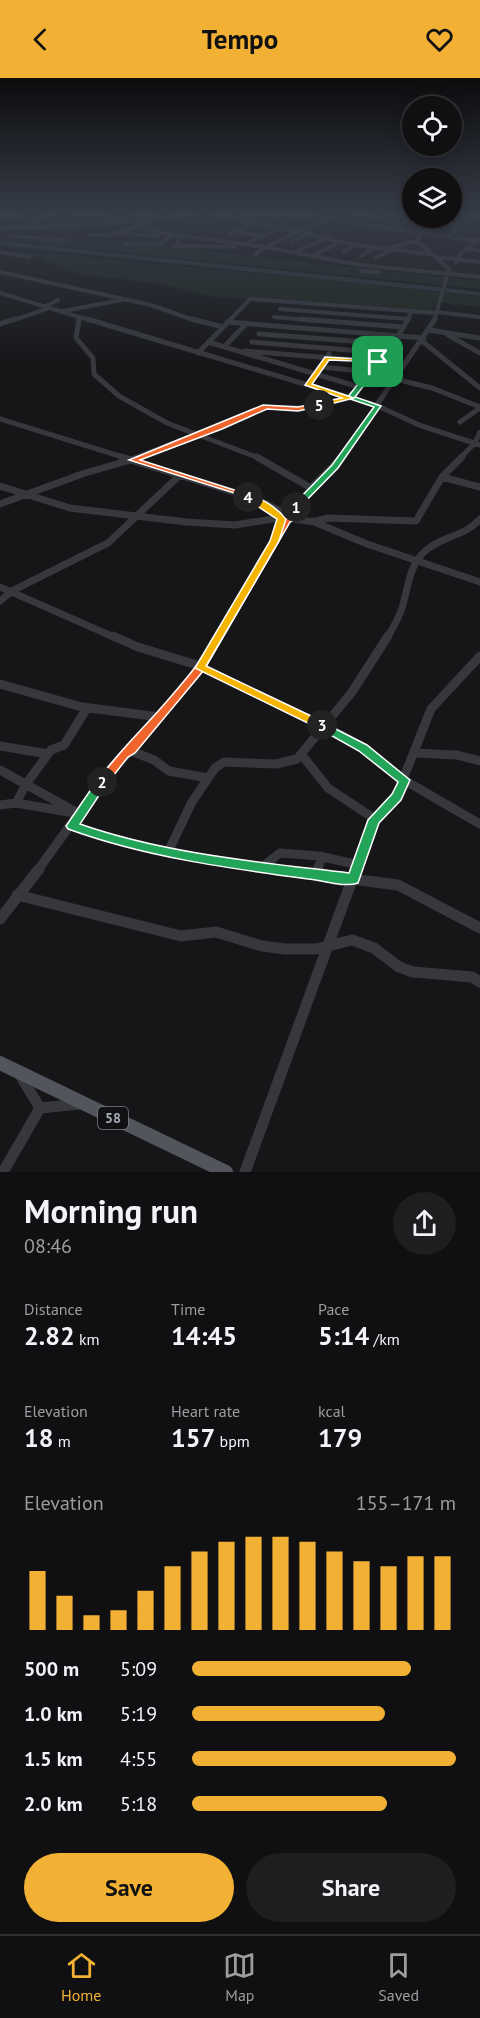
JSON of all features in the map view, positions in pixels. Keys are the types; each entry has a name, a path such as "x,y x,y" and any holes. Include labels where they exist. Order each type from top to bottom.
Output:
{"main road":[{"name":"58","path":"0,1063 226,1172"}],"street":[{"path":"371,265 417,272"},
{"path":"443,265 448,272 480,277"},
{"path":"0,919 72,826 112,767 124,754 131,751 200,668 275,541 285,515 335,466 423,340 436,313 448,272 454,265"},
{"path":"361,271 480,273"},
{"path":"0,272 127,300 206,324 246,324 423,340 480,388"},
{"path":"0,293 378,406 419,426 478,444"},
{"path":"198,352 249,299 480,317"},
{"path":"0,324 46,307 58,300"},
{"path":"62,312 127,300"},
{"path":"234,363 286,302"},
{"path":"308,385 361,308"},
{"path":"280,309 408,319"},
{"path":"0,504 85,473 133,460 199,436 266,407 304,408 350,398 398,336 412,311"},
{"path":"79,317 76,339 93,358 94,374 119,396 167,423 266,460 311,488"},
{"path":"274,317 403,327"},
{"path":"224,347 246,324"},
{"path":"429,330 480,338"},
{"path":"440,331 480,353"},
{"path":"259,334 391,345"},
{"path":"208,342 331,379 361,384"},
{"path":"252,342 385,353"},
{"path":"244,352 405,364"},
{"path":"321,367 371,372"},
{"path":"395,379 422,384 480,408"},
{"path":"460,422 480,408"},
{"path":"0,419 253,498 285,515 313,522 416,562 480,582"},
{"path":"313,522 328,518 416,521 442,477 478,444 480,432"},
{"path":"0,601 12,591 108,543 180,475"},
{"path":"442,477 480,487"},
{"path":"0,486 70,508 139,514 213,525 247,523 285,515"},
{"path":"168,852 195,797 215,766 224,762 280,763 294,760 310,746 318,732 326,727 399,616 410,574 416,562 426,550 468,532 480,519"},
{"path":"0,587 138,647 200,668 326,727 363,748 404,780 480,824"},
{"path":"245,1172 375,819 396,797 431,709 480,656"},
{"path":"0,684 87,708 160,717"},
{"path":"16,803 26,784 51,750 64,745 87,708"},
{"path":"0,746 48,754"},
{"path":"131,751 154,760 169,771 208,778"},
{"path":"415,753 457,755 480,761"},
{"path":"301,754 333,792 375,819"},
{"path":"0,770 80,814"},
{"path":"0,805 16,803 80,814"},
{"path":"72,826 111,839 168,852 398,885 480,928"},
{"path":"262,867 280,853 322,856 359,864"},
{"path":"316,874 322,856"},
{"path":"17,895 181,936 216,932 285,949 316,949 352,940 374,948 399,966 413,972 472,977 480,982"},
{"path":"20,1073 39,1110"},
{"path":"39,1110 84,1104"},
{"path":"3,1172 39,1110"}],"shaded area":[{"path":"56,265 168,265 320,279 480,297 480,307 436,302 431,312 208,296 156,283 82,275"},
{"path":"245,265 333,265 480,281 480,289"}],"waterway":[{"path":"213,265 480,294"}],"route":[{"path":"378,362 327,358 308,385 350,398 298,409 266,407 220,428 133,460 253,498 277,513 277,516 282,519 276,530 275,541 226,624 200,668 339,734 363,748 404,780 396,797 374,820 353,879 168,852 111,839 72,826 112,767 124,754 131,751 186,682 200,668 226,624 287,520 294,519 296,516 295,507 345,454 378,406 350,398 378,362"}]}
